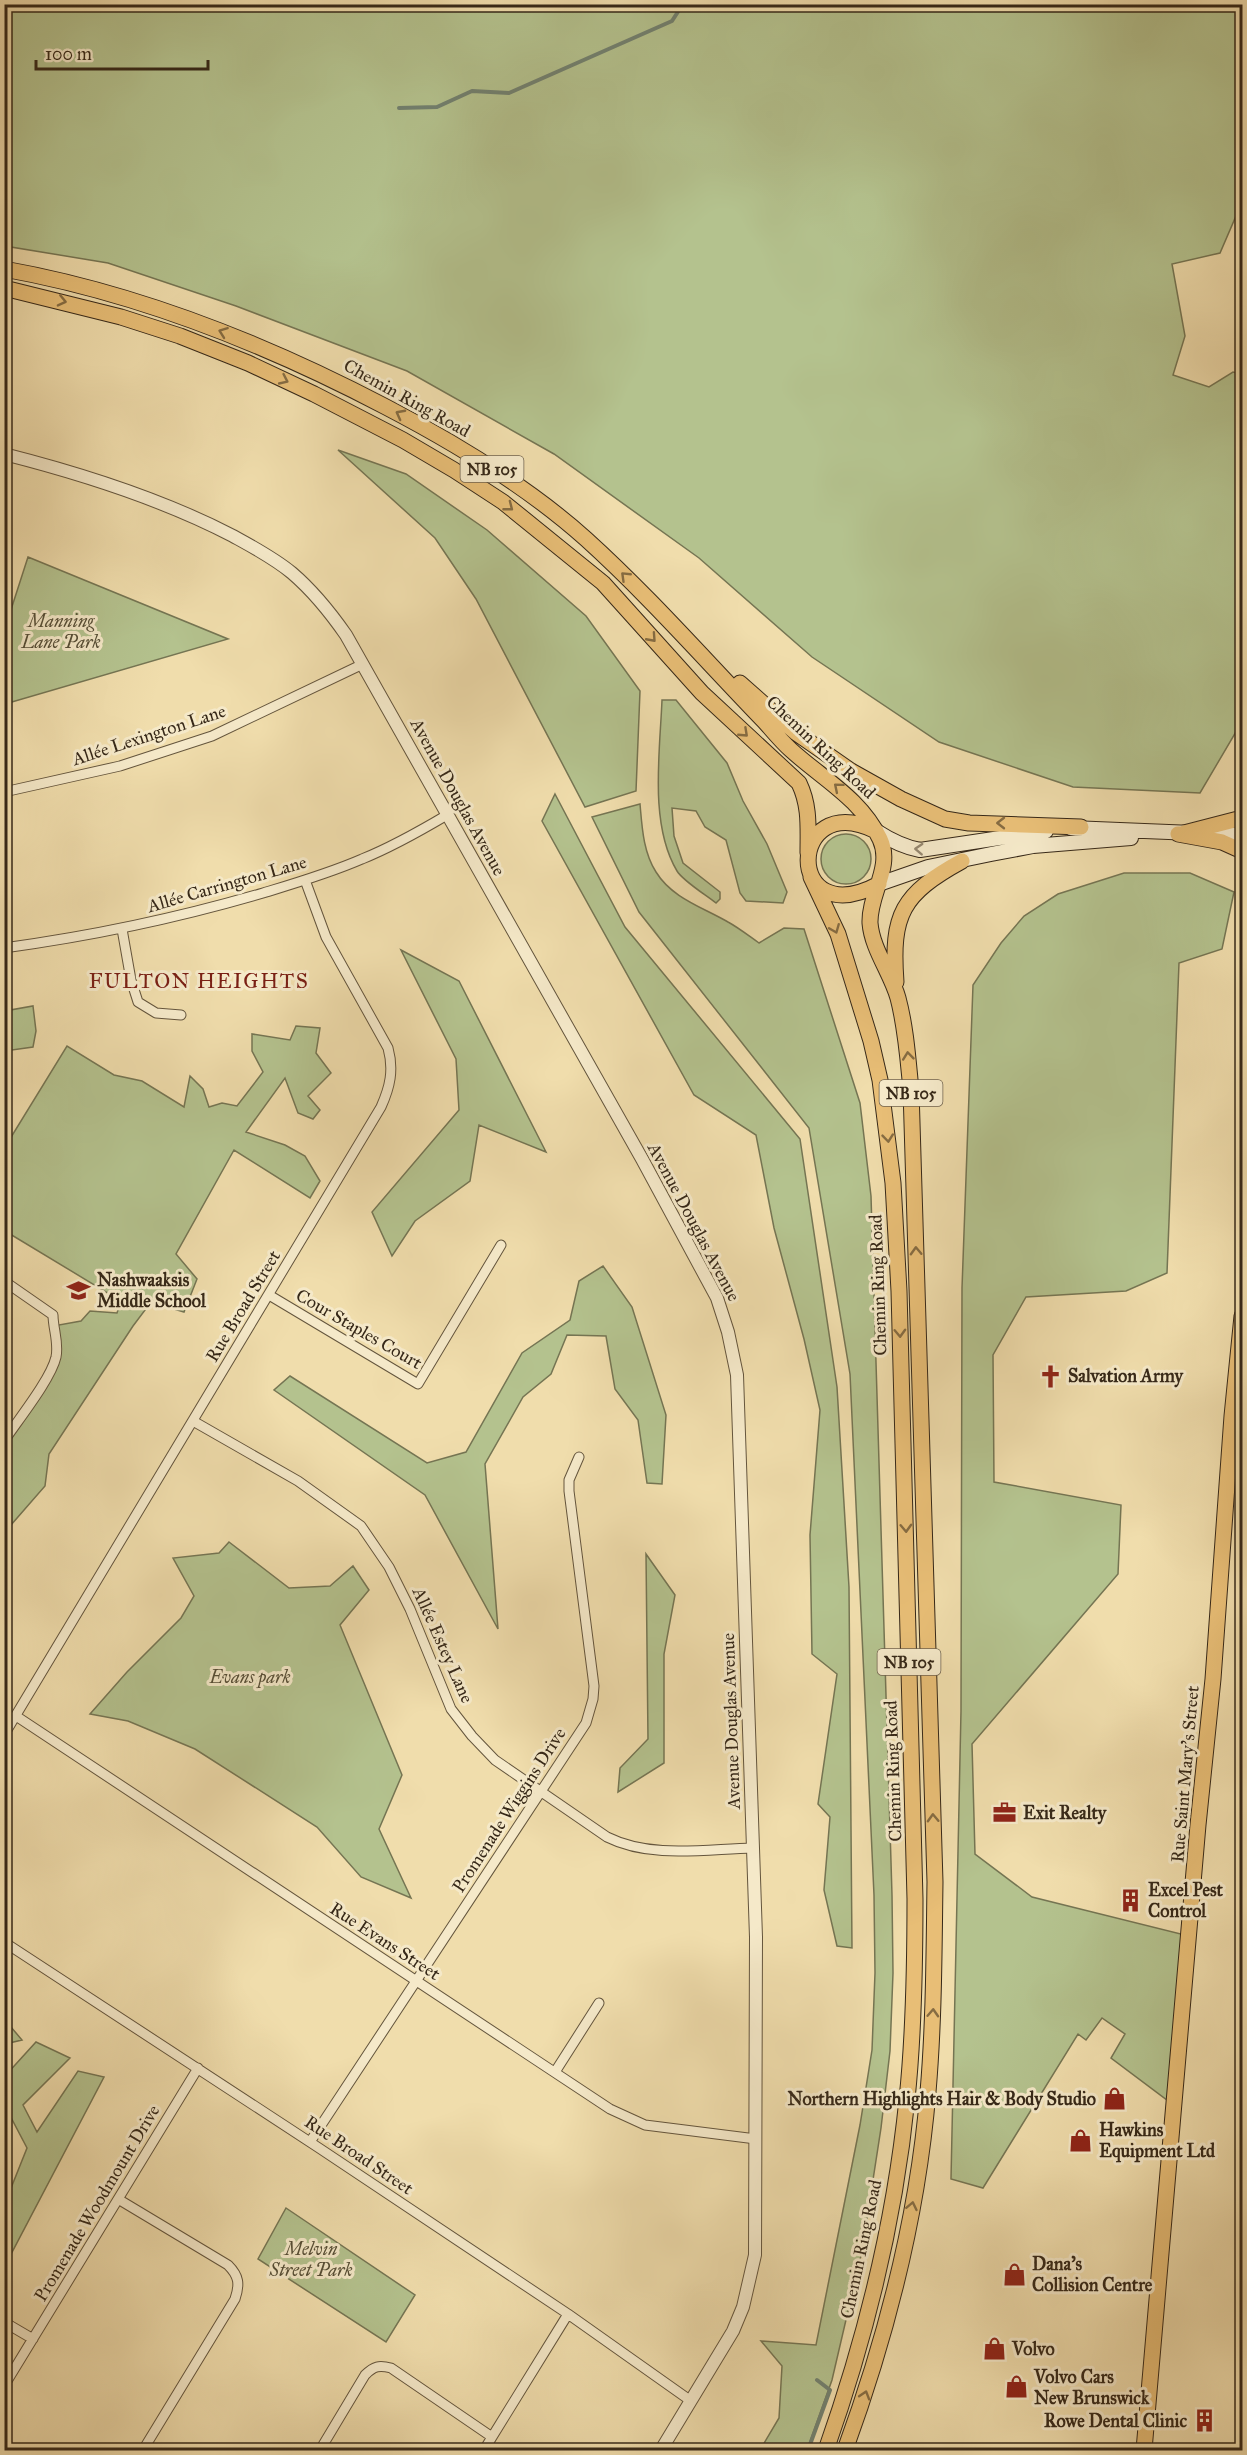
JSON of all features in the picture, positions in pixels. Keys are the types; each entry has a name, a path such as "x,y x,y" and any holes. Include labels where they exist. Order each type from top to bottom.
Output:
{"main road":[{"name":"Chemin Ring Road","path":"4,268 58,279 137,300 258,345 341,383 439,435 519,486 585,537 656,606 791,750 862,808 876,831"},
{"name":"NB 105","path":"4,288 122,317 180,336 248,363 403,440 503,502 603,583 702,693 799,783 806,798 808,812 808,853"},
{"path":"656,606 795,732 851,771 945,819 969,823 1081,827 1178,834 1242,835"},
{"path":"1081,827 1010,835 920,850 893,842 876,831 855,822 829,826 819,832 812,841 807,865 811,877 826,892 840,896 859,894 879,884 928,867 1033,846 1178,834 1242,818"},
{"path":"876,831 884,851 885,862 879,884"},
{"path":"1178,834 1222,842 1242,851"},
{"path":"898,997 894,950 896,929 905,905 920,887 962,861"},
{"name":"Chemin Ring Road","path":"811,877 838,934 871,1041 880,1080 893,1183 899,1291 915,1899 915,1999 908,2099 897,2175 871,2305 826,2451"},
{"name":"NB 105","path":"845,2451 888,2316 916,2185 928,2093 934,1986 934,1870 911,1090 908,1050 898,997 871,928 871,906 879,884"},
{"name":"Rue Saint Mary's Street","path":"1144,2451 1198,1826 1214,1671 1232,1416 1242,1316"}],"street":[{"name":"Avenue Douglas Avenue","path":"4,454 125,490 196,518 260,550 291,572 323,603 363,664 642,1159 717,1298 728,1332 737,1375 756,1937 756,2230 750,2282 733,2331 661,2451"},
{"name":"Allée Lexington Lane","path":"4,792 120,766 213,736 363,664"},
{"name":"Allée Carrington Lane","path":"4,948 122,929 216,907 362,860 406,839 447,815"},
{"name":"Rue Broad Street","path":"4,1736 381,1107 392,1077 392,1062 388,1048 326,937 305,880"},
{"path":"122,929 131,980 138,1002 156,1013 181,1015"},
{"name":"Cour Staples Court","path":"269,1295 418,1384 501,1245"},
{"path":"4,1281 53,1315 57,1345 56,1359 49,1373 4,1441"},
{"name":"Allée Estey Lane","path":"193,1421 298,1481 361,1527 389,1567 410,1609 451,1709 495,1760 607,1837 636,1849 651,1851 753,1848"},
{"name":"Promenade Wiggins Drive","path":"310,2142 586,1723 593,1699 593,1679 569,1491 569,1480 579,1457"},
{"name":"Rue Evans Street","path":"16,1716 610,2109 645,2125 756,2139"},
{"name":"Rue Broad Street","path":"4,1942 310,2142 568,2314 692,2400"},
{"path":"555,2072 599,2003"},
{"name":"Promenade Woodmount Drive","path":"4,2386 198,2068"},
{"path":"118,2199 228,2265 236,2274 239,2287 235,2299 143,2451"},
{"path":"484,2451 568,2314"},
{"path":"4,2322 33,2339"},
{"path":"320,2451 365,2375 372,2368 381,2366 391,2368 492,2437"}],"green space":[{"path":"5,4 1242,5 1242,202 1220,253 1172,264 1185,336 1173,375 1209,387 1233,372 1242,374 1242,699 1240,725 1200,793 1073,787 939,742 812,657 699,558 554,454 407,371 236,306 108,263 5,246"},
{"path":"338,450 406,474 487,530 586,616 640,691 636,791 585,807 476,599 435,538"},
{"name":"Manning Lane Park","path":"28,557 228,639 5,704 5,624"},
{"path":"662,700 676,700 727,763 743,801 767,844 787,892 783,903 746,901 740,893 726,840 705,827 696,811 672,808 674,836 683,863 720,892 720,899 716,903 677,871 668,852 659,810 658,765"},
{"path":"555,794 625,927 800,1139 837,1387 849,1587 852,1948 837,1946 824,1890 830,1817 818,1804 837,1674 812,1654 810,1535 820,1410 804,1339 774,1228 756,1135 694,1095 542,821"},
{"path":"640,804 648,856 656,872 670,889 732,924 759,943 784,928 804,929 860,1103 871,1196 892,1895 893,1973 890,2051 862,2251 832,2380 807,2450 760,2450 779,2418 782,2366 761,2341 816,2345 860,2125 872,2050 875,1973 874,1895 850,1374 809,1128 639,912 592,817"},
{"path":"846,834 860,838 867,845 871,859 867,873 860,880 846,884 832,880 825,873 821,859 825,845 832,838"},
{"path":"1124,873 1190,873 1234,892 1222,949 1179,963 1167,1273 1126,1291 1026,1297 993,1355 994,1482 1121,1505 1118,1574 972,1744 975,1854 1032,1897 1189,1936 1175,2106 1111,2058 1125,2034 1102,2018 1086,2040 1078,2034 983,2188 951,2179 961,1711 962,1288 973,985 1001,943 1024,916 1058,894"},
{"path":"401,950 459,981 546,1152 479,1125 470,1181 415,1221 392,1256 372,1212 459,1110 456,1059"},
{"path":"33,1006 36,1031 33,1047 5,1051 5,1011"},
{"name":"Nashwaaksis Middle School","path":"296,1026 320,1028 316,1053 331,1073 308,1096 320,1110 313,1119 298,1113 285,1078 246,1132 285,1145 305,1156 320,1181 310,1198 234,1150 176,1254 197,1279 184,1312 151,1302 49,1454 45,1486 11,1525 5,1537 5,1441 55,1359 53,1326 81,1321 90,1311 117,1313 121,1301 5,1231 5,1147 67,1046 114,1075 142,1081 184,1107 190,1076 203,1089 209,1107 222,1103 237,1106 263,1072 252,1051 252,1034 290,1040"},
{"path":"603,1266 632,1307 666,1415 662,1484 647,1483 638,1420 615,1389 606,1336 567,1335 551,1374 523,1397 485,1464 498,1629 425,1495 274,1390 290,1376 427,1463 466,1452 522,1353 570,1320 579,1281"},
{"name":"Evans park","path":"229,1542 289,1588 330,1586 353,1566 369,1590 340,1625 402,1775 379,1829 411,1898 361,1877 317,1827 195,1749 128,1721 90,1714 127,1672 181,1618 194,1596 173,1558 219,1553"},
{"path":"646,1554 675,1595 664,1654 664,1763 618,1792 620,1768 648,1739"},
{"path":"5,2020 22,2040 5,2044"},
{"path":"36,2042 70,2058 23,2105 37,2132 78,2071 104,2077 10,2256 5,2252 5,2186 11,2188 27,2148 5,2106 5,2076"},
{"name":"Melvin Street Park","path":"286,2208 415,2295 386,2342 258,2259"}],"waterway":[{"path":"399,108 437,107 472,91 509,93 672,21 683,4"},
{"path":"808,2450 830,2390 817,2380"}],"place":[{"name":"Nashwaaksis Middle School","path":"79,1290"},
{"name":"Salvation Army","path":"1050,1376"},
{"name":"Exit Realty","path":"1005,1813"},
{"name":"Excel Pest Control","path":"1130,1900"},
{"name":"Northern Highlights Hair & Body Studio","path":"1114,2099"},
{"name":"Hawkins Equipment Ltd","path":"1081,2140"},
{"name":"Dana's Collision Centre","path":"1014,2274"},
{"name":"Volvo","path":"994,2349"},
{"name":"Volvo Cars New Brunswick","path":"1016,2387"},
{"name":"Rowe Dental Clinic","path":"1205,2421"}],"district":[{"name":"FULTON HEIGHTS","path":"199,981"}]}
